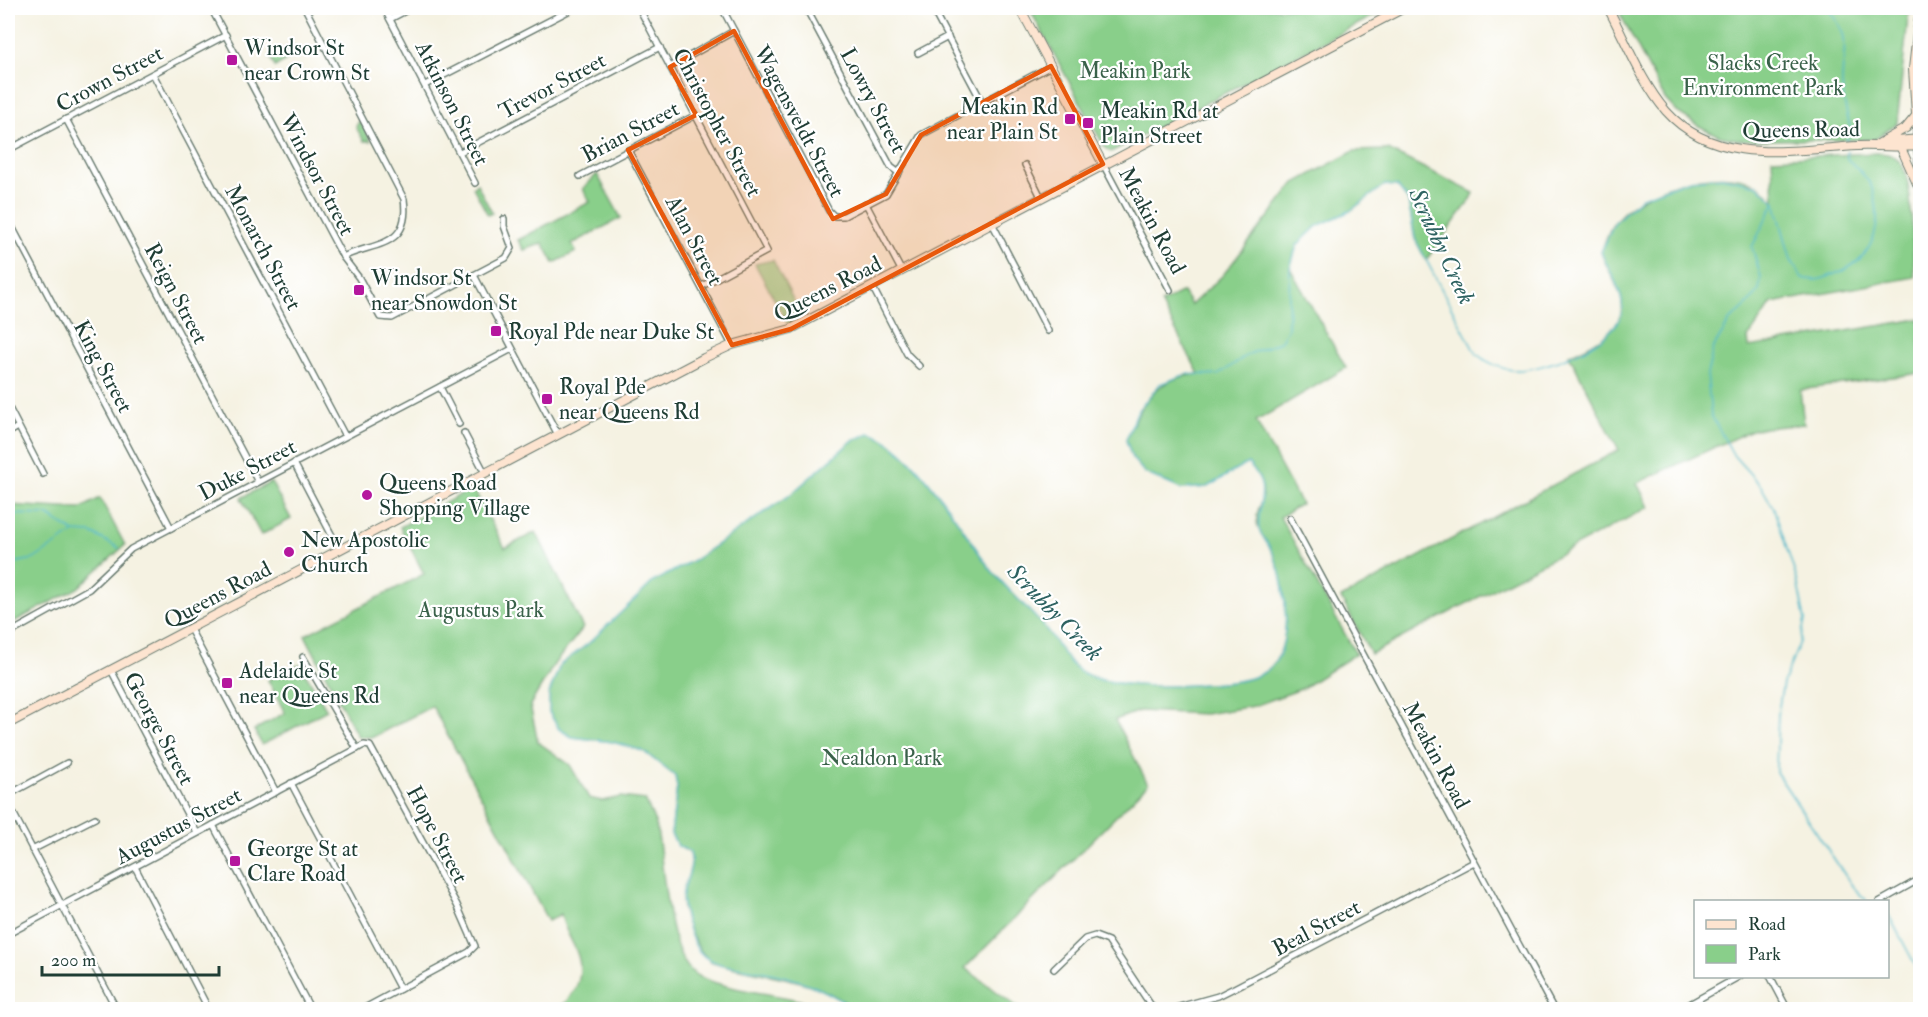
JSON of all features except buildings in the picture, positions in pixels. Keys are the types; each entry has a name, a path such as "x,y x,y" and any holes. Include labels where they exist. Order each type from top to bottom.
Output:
{"street":[{"name":"Windsor Street","path":"211,8 343,257 359,278 377,312 385,319 474,275"},
{"path":"305,8 404,199 404,217 392,239 375,248 343,257"},
{"name":"Atkinson Street","path":"384,8 476,183"},
{"path":"390,19 411,8"},
{"path":"425,85 574,8"},
{"name":"Christopher Street","path":"639,8 768,251 702,286"},
{"name":"Wagensveldt Street","path":"722,8 829,211 834,216 844,216 866,204"},
{"name":"Lowry Street","path":"806,8 891,167 899,173"},
{"path":"932,8 982,102"},
{"name":"Meakin Road","path":"1020,8 1170,290"},
{"name":"Queens Road","path":"8,724 732,345 787,331 1404,8"},
{"name":"Queens Road","path":"1608,8 1653,93 1680,124 1695,135 1723,146 1750,151 1887,145 1901,147 1919,142"},
{"path":"1920,8 1913,69 1920,172"},
{"path":"670,67 734,31"},
{"name":"Crown Street","path":"8,150 226,35"},
{"path":"918,53 948,37"},
{"name":"Trevor Street","path":"460,152 660,47"},
{"path":"902,270 866,204 886,194 921,135 1051,66"},
{"name":"Monarch Street","path":"153,74 345,436"},
{"name":"Brian Street","path":"580,176 696,115"},
{"path":"1876,146 1906,128 1915,117"},
{"name":"Reign Street","path":"66,119 258,482"},
{"name":"Queens Road","path":"1887,145 1896,141 1919,142"},
{"path":"1901,147 1920,190"},
{"name":"Alan Street","path":"628,150 732,345"},
{"path":"1026,165 1041,197"},
{"name":"King Street","path":"8,219 171,528"},
{"path":"504,219 504,226 511,243 510,252 474,275 558,435"},
{"path":"992,223 1048,331"},
{"path":"872,286 907,354 920,366"},
{"name":"Duke Street","path":"8,634 81,594 124,554 512,349"},
{"path":"440,387 459,424"},
{"path":"8,406 43,474"},
{"path":"8,433 18,427"},
{"path":"464,433 485,473"},
{"path":"294,463 339,549"},
{"name":"Meakin Road","path":"1290,518 1554,1010"},
{"path":"190,629 276,792"},
{"path":"303,657 357,749"},
{"name":"George Street","path":"111,670 197,833"},
{"name":"Augustus Street","path":"8,934 364,745"},
{"name":"Hope Street","path":"364,745 374,749 457,905 475,946 469,952 400,989"},
{"path":"8,795 67,764"},
{"path":"291,783 400,989 361,1010"},
{"path":"8,803 117,1010"},
{"path":"32,850 95,818"},
{"path":"213,825 311,1010"},
{"name":"Beal Street","path":"1168,1010 1227,992 1474,862"},
{"path":"135,867 209,1010"},
{"path":"1883,900 1920,879"},
{"path":"1054,969 1085,939 1095,936 1108,941 1154,1010"},
{"path":"1679,1010 1736,978"},
{"path":"1771,978 1788,1010"}],"highlighted area":[{"path":"734,31 833,219 886,194 921,135 1051,66 1103,164 791,329 732,345 628,150 696,115 670,67"}],"green space":[{"name":"Meakin Park","path":"1029,8 1389,8 1111,152 1105,148"},
{"name":"Slacks Creek Environment Park","path":"1617,8 1909,8 1897,123 1874,140 1739,140 1719,136 1677,112 1665,99"},
{"path":"295,47 298,52 275,67 270,57"},
{"path":"359,121 371,141 364,141 356,127"},
{"name":"Nealdon Park","path":"1388,150 1474,193 1426,260 1415,239 1408,200 1397,186 1385,185 1350,211 1317,226 1297,245 1290,268 1346,368 1256,421 1301,504 1280,517 1356,654 1301,689 1254,706 1205,714 1139,711 1115,720 1148,784 965,968 1020,1009 854,1009 837,997 802,982 710,961 699,948 689,930 683,911 683,893 691,859 690,853 678,846 671,834 677,787 675,776 643,751 613,742 572,737 559,729 549,712 549,694 560,665 589,643 653,582 694,560 790,495 852,441 870,433 887,441 920,471 951,511 989,567 1037,619 1079,670 1109,681 1154,686 1228,683 1261,674 1272,665 1280,653 1286,621 1283,586 1279,571 1257,521 1262,493 1257,475 1248,463 1207,487 1181,489 1145,473 1132,458 1126,440 1138,414 1152,394 1171,380 1199,374 1161,303 1183,292 1191,305 1223,275 1295,183 1354,151"},
{"path":"1878,153 1895,157 1904,170 1908,182 1915,277 1772,303 1748,338 1749,347 1920,319 1920,373 1800,390 1804,424 1754,429 1637,483 1649,507 1371,654 1341,598 1619,450 1569,355 1608,333 1620,316 1622,306 1620,294 1601,252 1612,226 1626,211 1641,199 1660,190 1702,178 1722,176 1741,179 1757,185 1774,201 1772,158"},
{"path":"597,174 621,218 572,244 576,252 554,263 543,243 524,250 518,240 590,202 583,189"},
{"path":"477,184 492,213 488,215 473,187"},
{"path":"773,260 802,317 788,324 755,264"},
{"path":"271,482 291,519 261,535 241,498"},
{"name":"Augustus Park","path":"473,488 505,548 536,532 583,628 555,663 530,705 538,742 570,765 589,798 602,801 621,797 645,800 656,826 673,932 679,952 688,968 700,977 715,983 829,1009 558,1009 576,988 580,972 580,963 561,914 548,921 432,706 373,737 358,737 305,635 424,574 400,527"},
{"path":"100,498 125,545 78,588 8,625 8,505 80,509"},
{"path":"300,664 327,710 262,745 254,730 285,713 268,680"}],"waterway":[{"name":"Scrubby Creek","path":"1827,8 1844,36 1842,89 1850,127"},
{"name":"Scrubby Creek","path":"1847,137 1847,143"},
{"name":"Scrubby Creek","path":"854,1010 825,991 809,984 757,970 723,965 701,954 690,932 682,899 691,863 690,852 678,846 671,834 677,787 675,776 643,751 613,742 572,737 559,729 549,712 549,694 560,665 589,643 653,582 694,560 790,495 852,441 870,433 887,441 920,471 951,511 989,567 1037,619 1078,670 1096,678 1123,684 1154,686 1219,683 1253,677 1272,666 1280,653 1286,621 1279,571 1273,554 1259,530 1261,482 1248,463 1207,487 1181,489 1145,473 1132,458 1126,440 1138,410 1160,384 1187,374 1218,375 1249,354 1280,342 1288,328 1290,268 1297,245 1317,226 1350,211 1385,185 1397,186 1408,200 1415,239 1476,354 1503,368 1526,369 1559,361 1593,345 1617,323 1622,312 1621,297 1601,252 1615,222 1642,197 1690,180 1722,177 1757,185 1775,202 1791,260 1802,278 1819,279 1849,267 1867,251 1876,229 1877,217 1871,186 1847,159 1847,151"},
{"path":"1775,202 1752,247 1761,277 1759,290 1730,320 1713,349 1707,374 1711,415 1734,456 1761,486 1774,509 1797,580 1805,620 1800,642 1783,683 1778,712 1776,772 1853,887 1866,900"},
{"path":"8,514 47,515 74,532 91,533 119,548"},
{"path":"8,564 34,559 73,533"},
{"path":"1889,916 1920,974"}],"place":[{"name":"Windsor St near Crown St","path":"232,60"},
{"name":"Meakin Rd near Plain St","path":"1070,119"},
{"name":"Meakin Rd at Plain Street","path":"1088,123"},
{"name":"Windsor St near Snowdon St","path":"359,290"},
{"name":"Royal Pde near Duke St","path":"496,331"},
{"name":"Royal Pde near Queens Rd","path":"547,399"},
{"name":"Queens Road Shopping Village","path":"367,495"},
{"name":"New Apostolic Church","path":"289,552"},
{"name":"Adelaide St near Queens Rd","path":"227,683"},
{"name":"George St at Clare Road","path":"235,861"}]}
